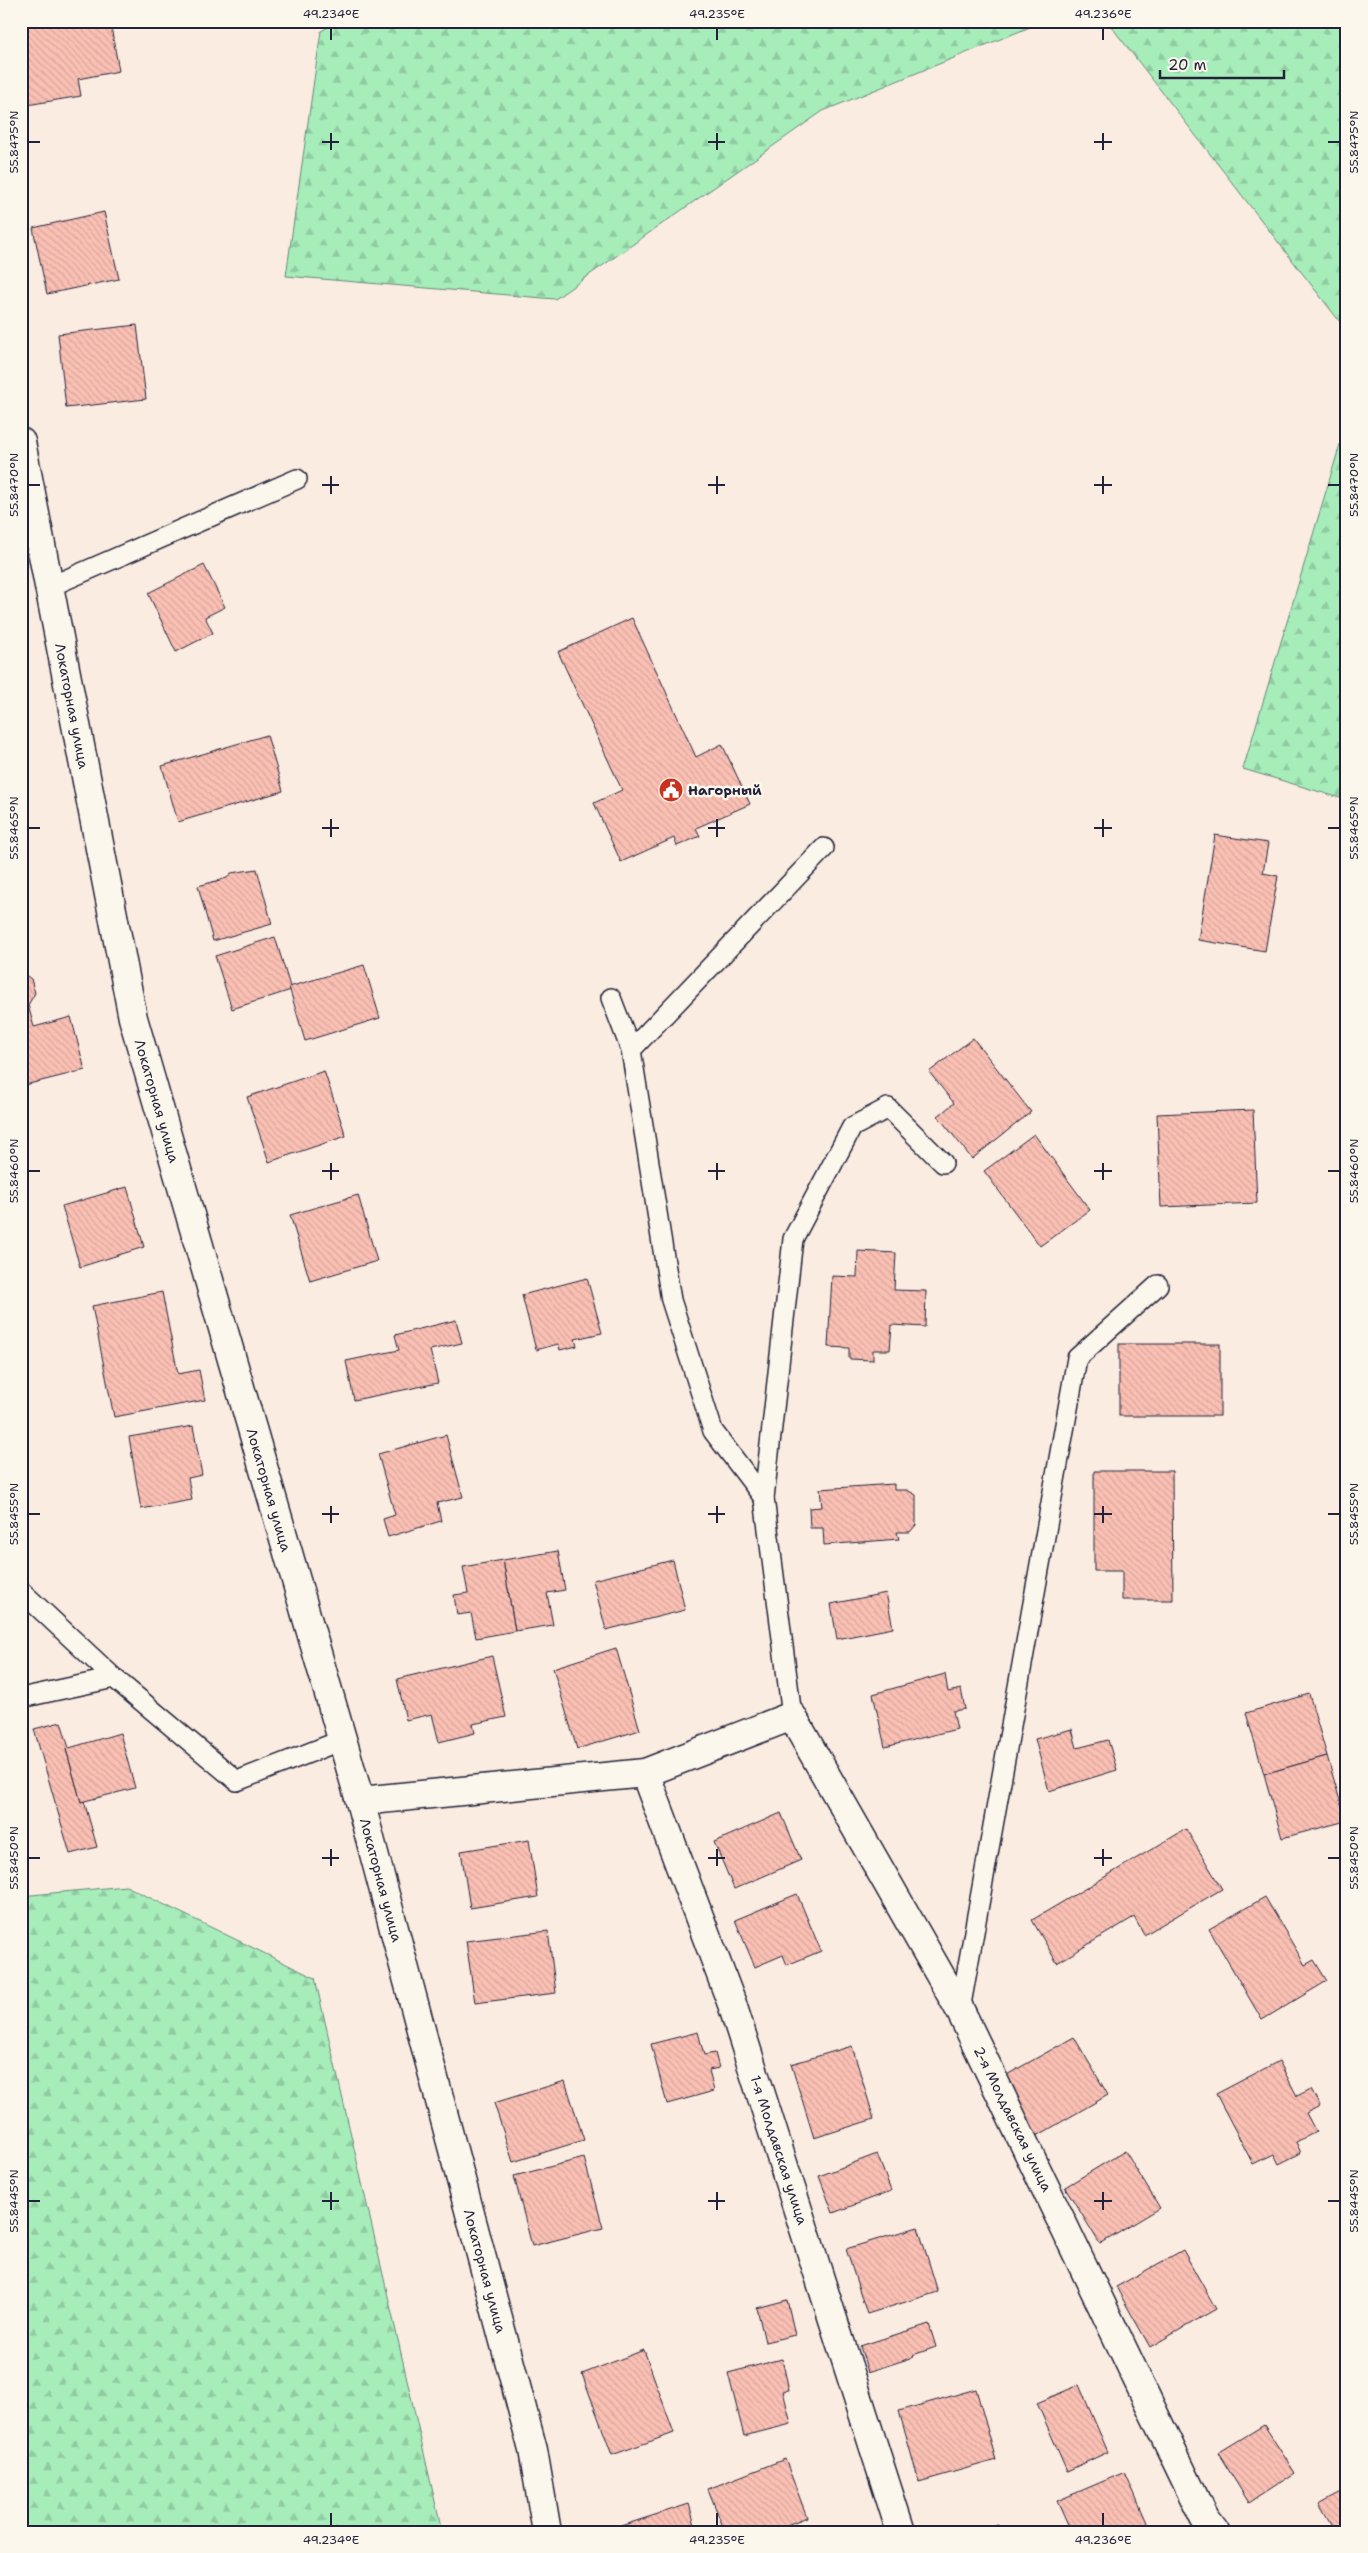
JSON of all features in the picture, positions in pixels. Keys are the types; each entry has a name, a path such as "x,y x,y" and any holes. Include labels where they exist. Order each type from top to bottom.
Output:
{"street":[{"name":"Локаторная улица","path":"21,442 133,1018 360,1801 533,2450 547,2532"},
{"name":"2-я Молдавская улица","path":"792,1716 960,2010 1204,2518 1216,2532"},
{"path":"360,1801 644,1773 792,1716"},
{"name":"1-я Молдавская улица","path":"644,1773 732,2004 901,2532"}],"lane":[{"path":"49,587 297,479"},
{"path":"631,1050 824,848"},
{"path":"610,998 631,1050 671,1300 713,1431 764,1498"},
{"path":"792,1716 764,1498 793,1239 852,1127 888,1108 943,1163"},
{"path":"960,2010 1077,1358 1158,1285"},
{"path":"21,1591 114,1678 237,1781 342,1740"},
{"path":"21,1698 114,1678"}],"green space":[{"path":"339,21 1045,21 823,111 555,299 286,276 321,31"},
{"path":"1107,21 1347,21 1347,331"},
{"path":"1347,421 1347,800 1243,769"},
{"path":"126,1886 315,1978 442,2532 21,2532 21,1896"}],"building":[{"path":"21,21 110,21 119,71 78,79 81,96 27,105 21,72"},
{"path":"104,212 119,279 47,294 33,228"},
{"path":"137,325 146,399 66,408 58,334"},
{"path":"204,565 225,607 205,617 213,633 176,652 148,593"},
{"path":"632,618 696,757 722,744 750,804 696,828 700,836 677,846 674,838 621,862 594,803 622,790 558,652"},
{"path":"267,735 283,791 178,822 162,766"},
{"path":"1215,835 1268,843 1263,873 1278,876 1265,951 1198,940"},
{"path":"257,869 272,924 213,941 198,886 227,878 231,873"},
{"path":"275,937 291,990 232,1009 215,956"},
{"path":"364,965 380,1018 305,1041 289,987"},
{"path":"21,972 31,979 35,993 28,1005 34,1027 71,1017 85,1070 21,1086"},
{"path":"973,1038 1031,1112 972,1159 938,1116 954,1103 929,1072"},
{"path":"324,1071 346,1136 269,1162 247,1097"},
{"path":"1253,1110 1257,1203 1161,1207 1157,1114"},
{"path":"1034,1134 1090,1210 1040,1246 984,1171"},
{"path":"127,1187 144,1247 80,1267 62,1206"},
{"path":"358,1195 377,1261 310,1281 290,1215"},
{"path":"858,1251 896,1253 894,1290 926,1291 925,1327 892,1325 890,1350 873,1350 873,1360 849,1359 849,1348 828,1347 832,1276 857,1277"},
{"path":"587,1278 602,1333 575,1339 577,1346 560,1350 558,1344 536,1350 522,1295"},
{"path":"162,1292 178,1374 199,1370 205,1400 114,1417 92,1306"},
{"path":"456,1320 462,1343 430,1350 438,1383 354,1400 346,1361 399,1350 395,1335"},
{"path":"1119,1344 1220,1344 1220,1416 1119,1416"},
{"path":"193,1426 202,1475 188,1478 192,1500 141,1509 129,1437"},
{"path":"446,1435 463,1497 437,1503 441,1521 388,1537 383,1519 395,1515 378,1454"},
{"path":"1094,1471 1172,1471 1173,1600 1122,1600 1122,1571 1094,1571"},
{"path":"894,1484 894,1490 907,1490 916,1495 916,1525 910,1532 897,1532 899,1539 824,1545 823,1528 810,1528 809,1508 822,1507 820,1489"},
{"path":"558,1551 565,1590 547,1593 553,1625 515,1631 503,1560"},
{"path":"503,1560 515,1631 476,1638 471,1613 457,1615 454,1595 468,1593 463,1567"},
{"path":"673,1560 685,1610 606,1630 593,1580"},
{"path":"886,1593 893,1628 837,1639 831,1604"},
{"path":"616,1648 640,1730 577,1749 553,1668"},
{"path":"492,1656 506,1717 473,1724 475,1733 439,1742 432,1714 406,1720 397,1679"},
{"path":"945,1674 948,1692 961,1689 965,1709 953,1711 957,1729 885,1747 873,1694"},
{"path":"1309,1694 1327,1756 1264,1774 1246,1713"},
{"path":"61,1722 69,1748 66,1749 81,1802 84,1801 97,1847 70,1854 34,1729"},
{"path":"1072,1729 1077,1748 1108,1740 1117,1770 1049,1791 1035,1739"},
{"path":"120,1733 135,1788 81,1802 66,1749"},
{"path":"1327,1756 1346,1821 1282,1838 1264,1774"},
{"path":"781,1813 801,1860 734,1889 714,1842"},
{"path":"1186,1829 1222,1889 1144,1935 1134,1917 1057,1963 1032,1920"},
{"path":"529,1840 538,1897 470,1908 461,1851"},
{"path":"797,1894 821,1951 787,1965 783,1955 755,1967 735,1920"},
{"path":"1265,1897 1305,1965 1314,1960 1327,1981 1262,2020 1209,1929"},
{"path":"548,1931 556,1993 475,2003 466,1941"},
{"path":"698,2032 704,2055 715,2053 719,2068 709,2070 714,2091 667,2104 651,2044"},
{"path":"1074,2037 1108,2095 1037,2136 1003,2077"},
{"path":"852,2046 874,2119 814,2138 791,2064"},
{"path":"1279,2061 1297,2096 1311,2089 1320,2106 1306,2113 1316,2132 1296,2142 1301,2153 1279,2164 1274,2154 1253,2164 1216,2094"},
{"path":"565,2081 584,2140 513,2162 494,2103"},
{"path":"1125,2151 1160,2208 1100,2244 1065,2187"},
{"path":"877,2154 891,2191 833,2213 819,2176"},
{"path":"584,2158 603,2228 532,2246 514,2176"},
{"path":"918,2227 938,2292 867,2314 846,2249"},
{"path":"1183,2250 1216,2309 1150,2347 1116,2287"},
{"path":"787,2300 795,2335 765,2342 757,2308"},
{"path":"929,2324 936,2347 913,2355 914,2357 868,2372 860,2346"},
{"path":"644,2350 674,2433 612,2455 582,2374"},
{"path":"782,2359 789,2390 783,2391 791,2424 744,2436 728,2373"},
{"path":"1079,2385 1108,2452 1067,2471 1037,2403"},
{"path":"976,2389 996,2460 919,2482 899,2411"},
{"path":"1264,2425 1295,2473 1249,2503 1218,2453"},
{"path":"785,2459 807,2517 769,2532 725,2532 708,2489"},
{"path":"1125,2472 1151,2532 1071,2532 1057,2501"},
{"path":"1347,2489 1347,2532 1335,2532 1319,2504"},
{"path":"689,2504 697,2532 602,2532"},
{"path":"998,2525 1000,2532 976,2532"}],"place":[{"name":"Нагорный","path":"671,790"}]}
